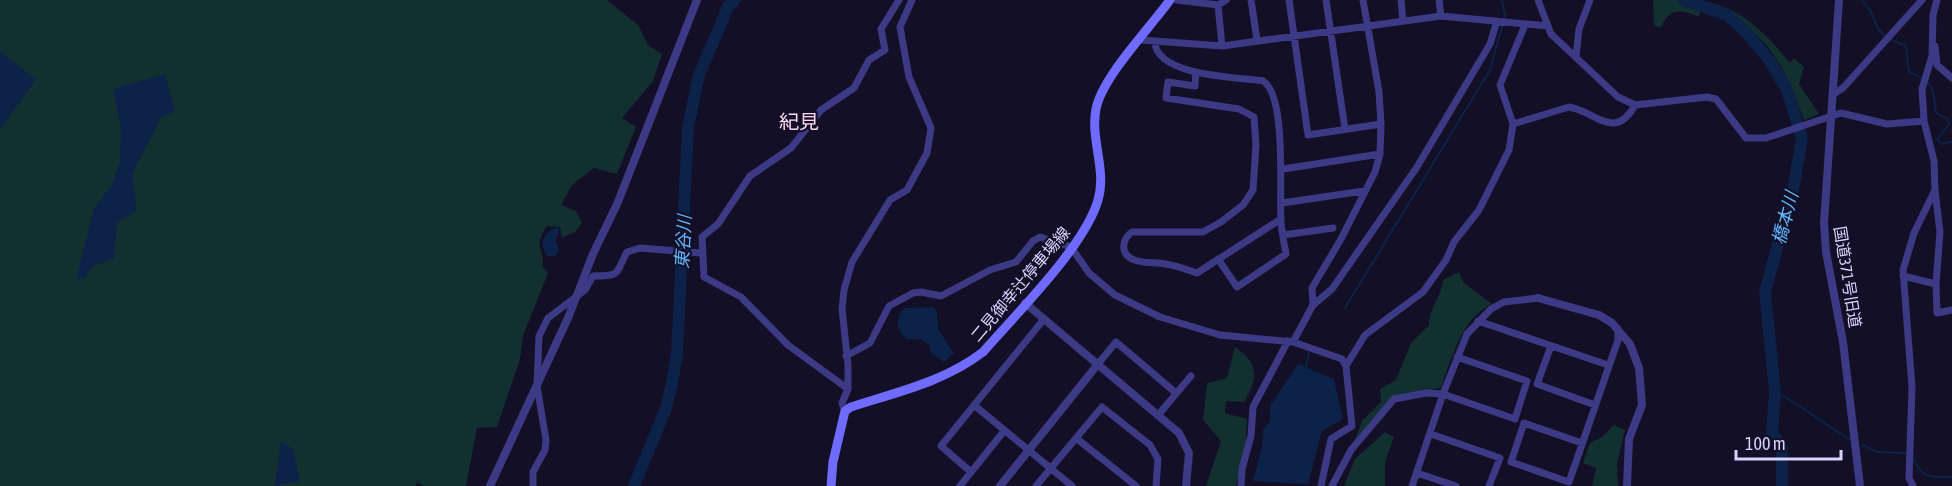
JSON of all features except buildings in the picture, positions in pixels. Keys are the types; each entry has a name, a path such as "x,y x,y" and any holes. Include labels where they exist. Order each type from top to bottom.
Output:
{"main road":[{"name":"二見御幸辻停車場線","path":"844,411 929,382 963,367 983,352 1071,248 1086,228 1098,200 1101,180 1095,132 1100,96 1115,70 1141,40 1170,0"},
{"path":"831,486 833,462 844,411"}],"street":[{"path":"490,486 618,202 697,0"},
{"path":"848,389 788,345 741,297 708,282 704,277 697,252 702,237 718,224 742,184 775,156 791,147 821,110 854,88 869,60 885,50 880,30 899,0"},
{"path":"844,411 842,403 848,389 842,309 844,290 852,262 890,200 907,190 927,153 931,128 909,77 900,27 912,0"},
{"path":"1178,0 1218,4 1226,0"},
{"path":"1251,0 1257,40"},
{"path":"1289,0 1308,135 1381,124"},
{"path":"1326,0 1345,129"},
{"path":"1313,306 1312,288 1341,239 1375,172 1380,154 1379,92 1363,0"},
{"path":"1401,0 1403,21"},
{"path":"1439,0 1441,16"},
{"path":"1538,0 1551,34 1618,97 1635,105 1707,97 1716,99 1724,106 1746,138 1766,138 1831,115 1857,115 1887,124 1924,121"},
{"path":"1576,57 1579,29 1590,0"},
{"name":"国道371号旧道","path":"1839,0 1824,223 1826,252 1843,342 1860,486"},
{"path":"1832,95 1843,88 1922,0"},
{"path":"1937,0 1933,15 1933,41 1937,65 1952,78"},
{"path":"1218,4 1222,46"},
{"path":"1141,40 1155,43 1222,46 1441,16 1548,26"},
{"path":"1241,486 1242,469 1250,442 1252,407 1313,306 1332,289 1418,167 1490,44 1498,21"},
{"path":"1346,366 1365,335 1400,307 1412,302 1435,278 1454,242 1479,210 1506,161 1513,124 1500,85 1523,25"},
{"path":"1933,41 1925,77 1924,121 1934,161 1940,232 1936,284 1937,313 1952,310"},
{"path":"1155,43 1156,51 1169,64 1196,72 1263,81 1268,84 1274,95 1283,170 1281,219 1286,254 1237,287 1218,259"},
{"path":"1196,72 1195,86 1168,82 1166,98 1239,109 1254,117 1256,145 1253,190 1243,205 1210,230 1203,232 1138,231 1127,235 1124,246 1127,255 1133,260 1168,264 1197,273 1281,219"},
{"path":"1513,124 1569,107 1599,121 1616,123 1621,122 1635,105"},
{"path":"1283,170 1380,154"},
{"path":"1913,486 1909,478 1912,387 1903,276 1914,233 1935,190"},
{"path":"1282,203 1364,191"},
{"path":"1283,235 1333,228"},
{"path":"846,356 870,343 889,306 913,293 921,292 941,296 953,292 990,270 1016,262 1033,241 1040,237 1071,248 1089,273 1115,295 1160,317 1220,335 1245,339 1268,338 1290,341 1342,359 1346,366 1352,426 1331,439 1321,486"},
{"path":"533,486 533,472 545,450 546,440 537,386 538,347 544,325 585,290 593,276 614,276 620,271 627,252 640,248 697,252"},
{"path":"1903,276 1936,284"},
{"path":"1412,486 1443,394 1467,334 1478,321 1504,302 1538,298 1599,315 1618,329 1630,344 1639,368 1642,405 1629,439 1627,486"},
{"path":"1025,303 1159,414 1179,434 1189,453 1186,486"},
{"path":"971,472 941,446 1044,319"},
{"path":"1478,321 1608,365"},
{"path":"1582,443 1524,423 1511,462 1569,482 1618,340 1618,329"},
{"path":"1000,486 1116,342 1176,393"},
{"path":"1551,346 1537,384 1595,405"},
{"path":"1332,486 1351,450 1394,399 1426,393 1443,394 1515,419 1527,381 1457,357"},
{"path":"1159,414 1191,376"},
{"path":"974,405 1072,486"},
{"path":"1036,486 1102,407 1150,446 1158,459 1156,486"},
{"path":"960,486 1004,431"},
{"path":"1431,434 1500,458 1489,486"},
{"path":"1076,438 1136,486"},
{"path":"1417,473 1456,486"}],"green space":[{"path":"0,0 607,0 638,25 648,45 662,54 653,81 622,118 636,127 617,174 594,168 572,185 561,205 576,211 582,223 576,231 562,238 560,227 547,226 542,234 539,244 543,260 542,266 548,273 523,336 520,359 497,427 477,428 466,486 424,486 417,482 416,486 0,486"},
{"path":"1653,0 1700,0 1714,3 1751,22 1790,63 1794,58 1804,67 1799,84 1819,114 1804,120 1779,63 1758,36 1743,25 1704,4 1698,17 1687,12 1675,12 1668,16 1659,28 1654,25"},
{"path":"1459,272 1463,282 1492,304 1482,310 1465,329 1441,388 1393,396 1355,440 1362,421 1381,402 1380,389 1396,380 1411,343 1429,325 1443,280"},
{"path":"1235,347 1253,366 1254,379 1244,402 1226,401 1225,413 1247,419 1246,442 1236,486 1206,486 1221,441 1203,420 1207,383 1227,378"},
{"path":"1614,425 1625,430 1617,464 1618,486 1592,486 1596,468 1583,463 1590,443 1602,437"},
{"path":"1385,432 1394,437 1385,462 1385,486 1344,486 1355,459"}],"water":[{"path":"0,52 36,79 0,130"},
{"path":"165,74 175,111 161,117 132,174 137,210 117,223 114,258 92,267 85,278 76,280 94,208 112,185 120,162 121,127 113,89"},
{"path":"560,226 556,241 559,251 555,256 547,256 543,246 544,238 550,231"},
{"path":"934,307 937,312 938,329 954,353 944,362 930,352 930,346 921,339 907,339 903,336 898,325 899,316 904,308"},
{"path":"1298,364 1334,379 1343,419 1322,431 1308,484 1253,481 1262,446 1263,430 1270,421 1270,406"},
{"path":"281,442 293,449 300,481 275,486"}],"waterway":[{"name":"東谷川","path":"634,486 666,408 677,354 688,127 699,75 728,7 735,0"},
{"path":"1345,308 1490,70 1505,15 1502,0"},
{"name":"橋本川","path":"1684,0 1727,15 1745,31 1770,61 1787,90 1802,138 1794,185 1765,292 1775,392 1772,433 1782,447 1782,486"},
{"path":"1861,0 1870,10 1878,28 1891,39 1906,46 1909,72 1931,86 1936,113 1948,119 1949,124 1937,139 1941,144 1952,142"},
{"path":"1305,370 1309,353"},
{"path":"1775,392 1850,439"},
{"path":"1863,445 1876,452 1908,453"},
{"path":"1912,456 1927,476 1952,477"}],"district":[{"name":"紀見","path":"799,121"}]}
